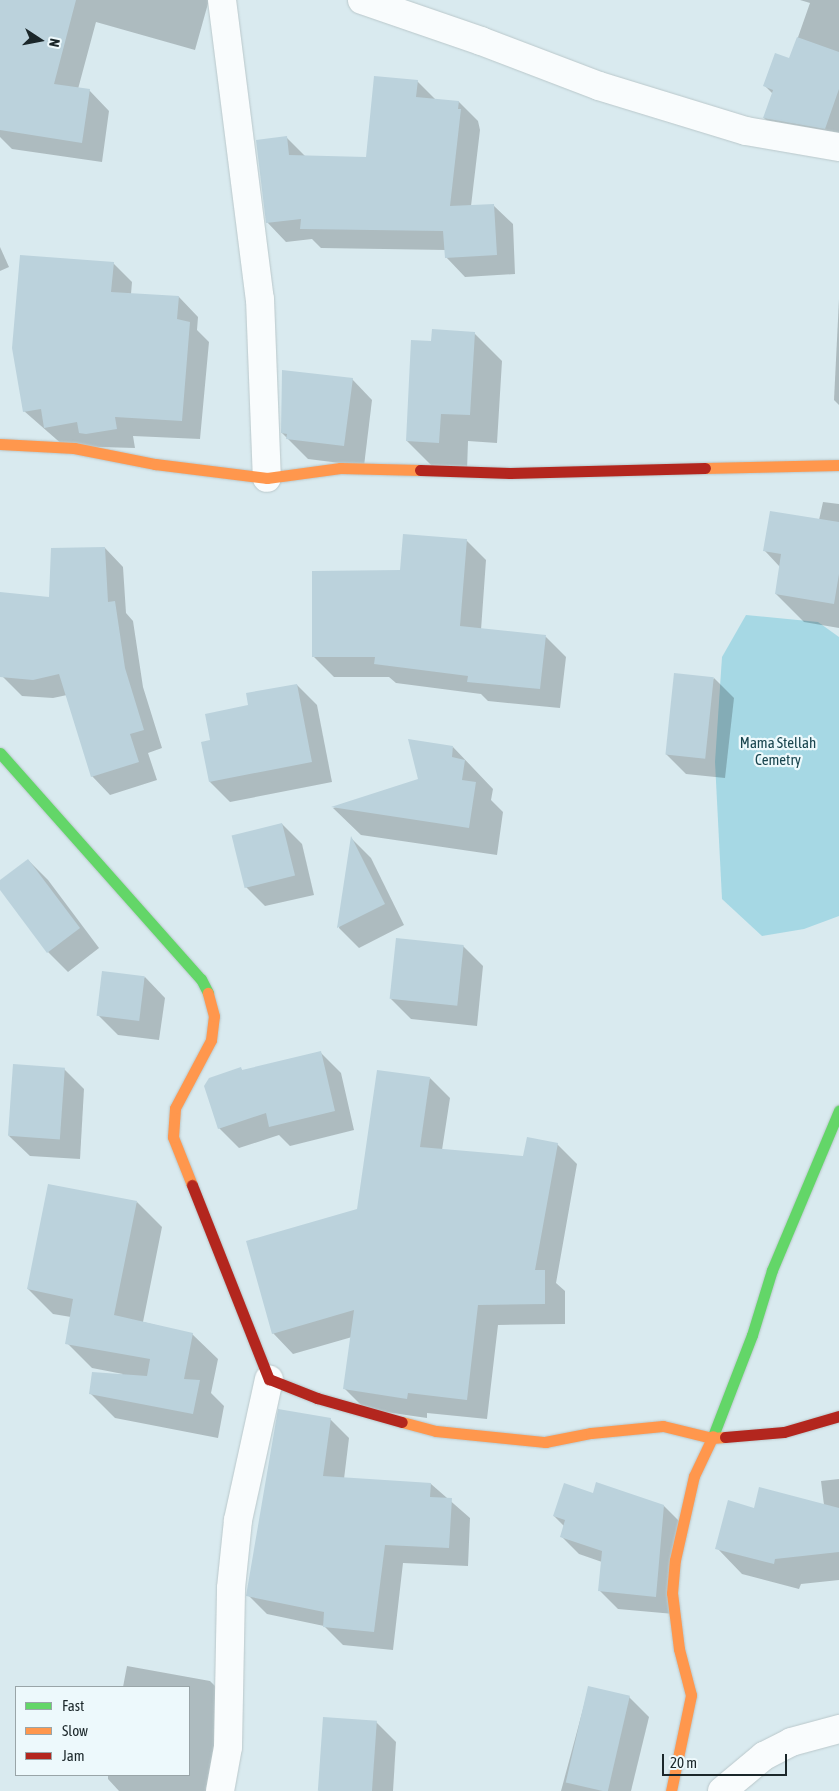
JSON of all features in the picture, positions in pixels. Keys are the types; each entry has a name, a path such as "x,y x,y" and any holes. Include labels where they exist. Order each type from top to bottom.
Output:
{"street":[{"path":"222,0 260,299 267,478"},
{"path":"362,0 482,41 599,86 746,131 839,147"},
{"path":"0,444 74,448 155,464 267,478 340,468 510,473 839,465"},
{"path":"0,752 201,979 211,1001 214,1016 212,1040 175,1108 173,1137 269,1379 238,1520 231,1588 228,1747 220,1791"},
{"path":"671,1791 691,1695 679,1649 672,1593 675,1560 694,1476 712,1438 752,1335 772,1270 839,1111"},
{"path":"269,1379 316,1398 436,1431 545,1442 591,1433 663,1426 712,1438 784,1432 839,1416"},
{"path":"722,1791 764,1756 791,1742 839,1729"}],"green space":[{"name":"Mama Stellah Cemetry","path":"746,615 818,622 839,637 839,916 804,929 762,936 722,899 715,762 722,657"}],"building":[{"path":"0,0 76,0 54,84 90,89 82,143 0,130"},
{"path":"797,37 839,52 839,89 825,129 763,118 773,90 763,86 775,53 789,58"},
{"path":"374,76 418,80 416,97 459,101 458,109 461,109 450,206 494,204 497,255 445,258 443,231 300,229 301,219 266,223 256,140 287,136 289,155 366,157"},
{"path":"20,255 114,262 111,292 179,296 177,319 190,322 182,421 115,417 117,429 86,434 79,433 77,422 44,428 41,409 23,412 12,348"},
{"path":"432,329 475,332 470,415 441,414 439,443 406,441 411,340 431,341"},
{"path":"282,370 353,378 344,446 286,439 287,434 281,433"},
{"path":"770,511 839,522 839,574 834,604 775,594 781,554 763,551"},
{"path":"403,534 467,539 460,626 546,635 540,689 467,682 468,676 374,664 375,657 312,657 312,571 400,570"},
{"path":"105,547 108,602 115,601 125,668 144,730 130,734 139,762 91,777 59,674 33,680 0,677 0,592 49,597 51,548"},
{"path":"674,673 714,677 705,759 665,755"},
{"path":"297,684 312,762 209,782 201,742 210,740 205,714 248,705 246,693"},
{"path":"408,739 453,746 452,757 465,760 462,780 476,782 469,828 331,807 418,779"},
{"path":"282,823 295,875 245,888 232,836"},
{"path":"351,836 385,904 337,928"},
{"path":"28,859 80,928 47,953 0,890 0,880"},
{"path":"396,938 464,945 457,1006 390,999"},
{"path":"102,971 145,976 139,1021 97,1016"},
{"path":"321,1051 335,1111 269,1127 266,1113 218,1129 204,1086 209,1078 241,1067 242,1070"},
{"path":"13,1064 65,1068 60,1139 8,1136"},
{"path":"377,1070 430,1077 420,1147 523,1156 527,1137 558,1143 535,1270 545,1270 545,1304 478,1305 467,1400 408,1393 407,1399 343,1389 354,1310 272,1334 246,1241 357,1209"},
{"path":"48,1184 137,1201 114,1315 193,1333 184,1379 200,1380 193,1414 89,1394 92,1372 147,1376 150,1359 65,1344 73,1299 27,1289"},
{"path":"278,1409 331,1418 323,1476 431,1483 430,1497 452,1498 449,1548 385,1545 374,1632 323,1627 324,1612 246,1596"},
{"path":"596,1482 664,1505 656,1597 598,1591 602,1551 560,1537 565,1520 553,1516 564,1483 593,1493"},
{"path":"759,1487 839,1508 839,1552 775,1559 774,1564 715,1549 728,1500 754,1508"},
{"path":"588,1686 630,1696 608,1791 566,1782"},
{"path":"323,1717 377,1721 372,1791 318,1791"}],"traffic: fast":[{"path":"0,753 201,979 208,993"},
{"path":"713,1436 752,1335 772,1270 839,1111"}],"traffic: slow":[{"path":"0,444 74,448 155,464 267,478 340,468 420,470"},
{"path":"705,468 839,465"},
{"path":"192,1185 173,1137 175,1108 211,1040 214,1016 208,993"},
{"path":"402,1422 436,1431 545,1442 591,1433 663,1426 712,1438 725,1437"},
{"path":"671,1791 691,1695 679,1649 672,1593 675,1560 694,1476 713,1436"}],"traffic: jam":[{"path":"420,470 510,473 705,468"},
{"path":"192,1185 269,1379 317,1398 402,1422"},
{"path":"725,1437 784,1432 839,1416"}]}
